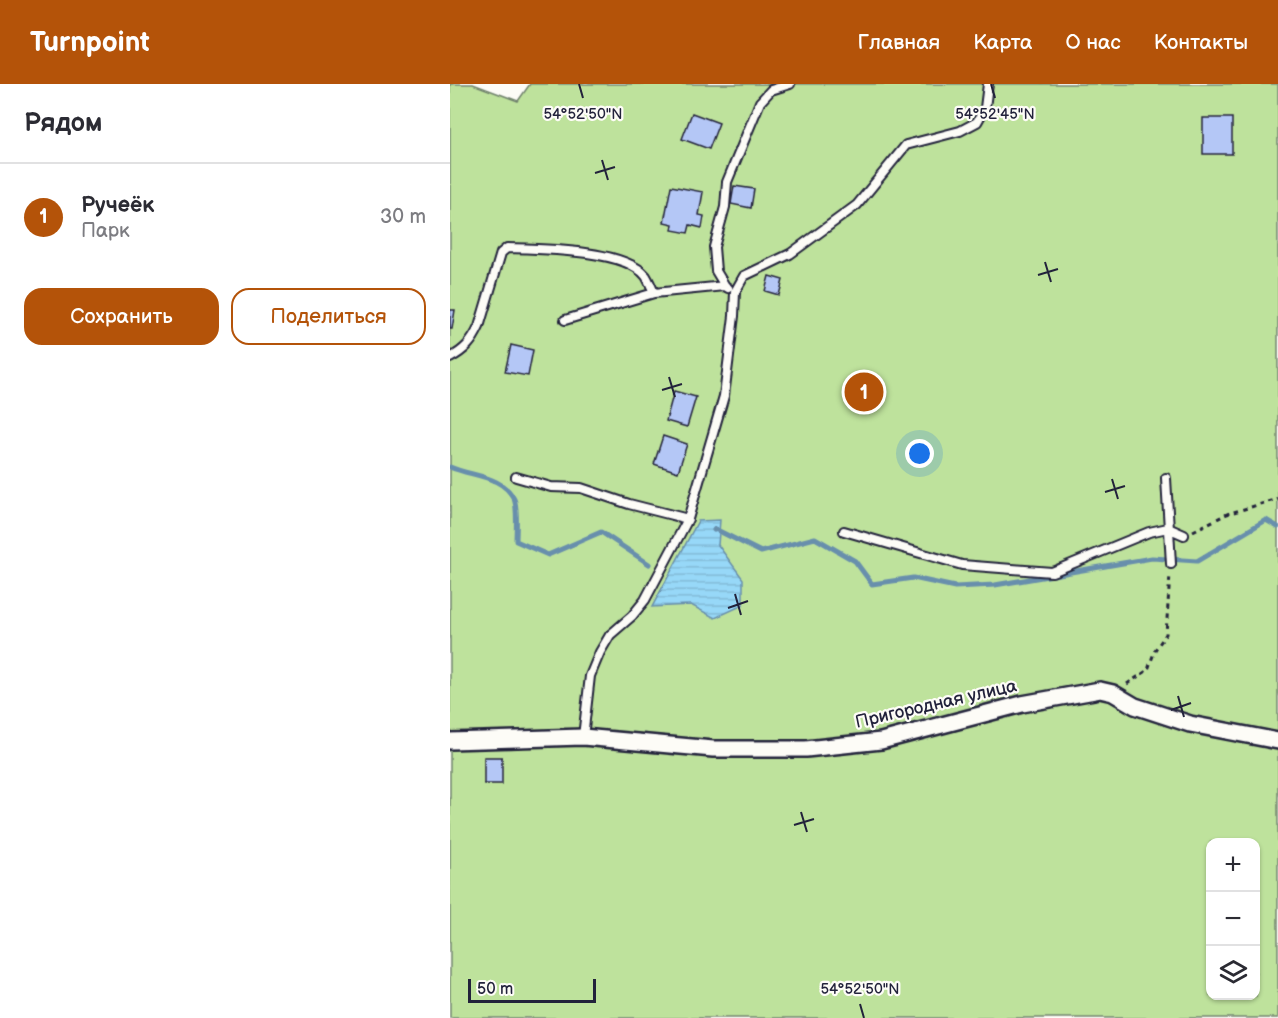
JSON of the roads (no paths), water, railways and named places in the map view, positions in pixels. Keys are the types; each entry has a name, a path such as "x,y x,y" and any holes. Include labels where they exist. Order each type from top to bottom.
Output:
{"street":[{"name":"Пригородная улица","path":"450,741 583,737 713,749 806,749 881,741 1022,704 1100,690 1113,693 1135,706 1190,724 1278,741"}],"lane":[{"path":"725,286 716,271 714,247 725,207 727,182 760,102 771,90 790,84"},
{"path":"583,737 590,676 600,652 610,635 632,616 645,600 688,519 724,396 735,291 744,276 790,254 857,205 906,145 960,131 977,122 985,108 988,84"},
{"path":"450,358 465,350 474,338 501,253 507,248 567,250 624,262 645,275 654,293"},
{"path":"565,320 654,293 725,286 735,291"},
{"path":"516,477 551,487 581,488 629,504 688,519"},
{"path":"1166,478 1171,564"},
{"path":"844,531 962,565 1052,572 1149,532 1168,528 1184,535"}],"water":[{"path":"720,520 718,545 743,579 743,605 715,618 691,605 652,607 698,521"}],"waterway":[{"path":"450,467 495,481 509,491 516,508 516,541 548,555 601,532 649,564"},
{"path":"714,530 761,552 815,538 855,561 872,584 913,578 955,587 995,585 1152,558 1197,561 1266,520 1278,527"}],"place":[{"name":"Ручеёк","path":"864,392"}]}
